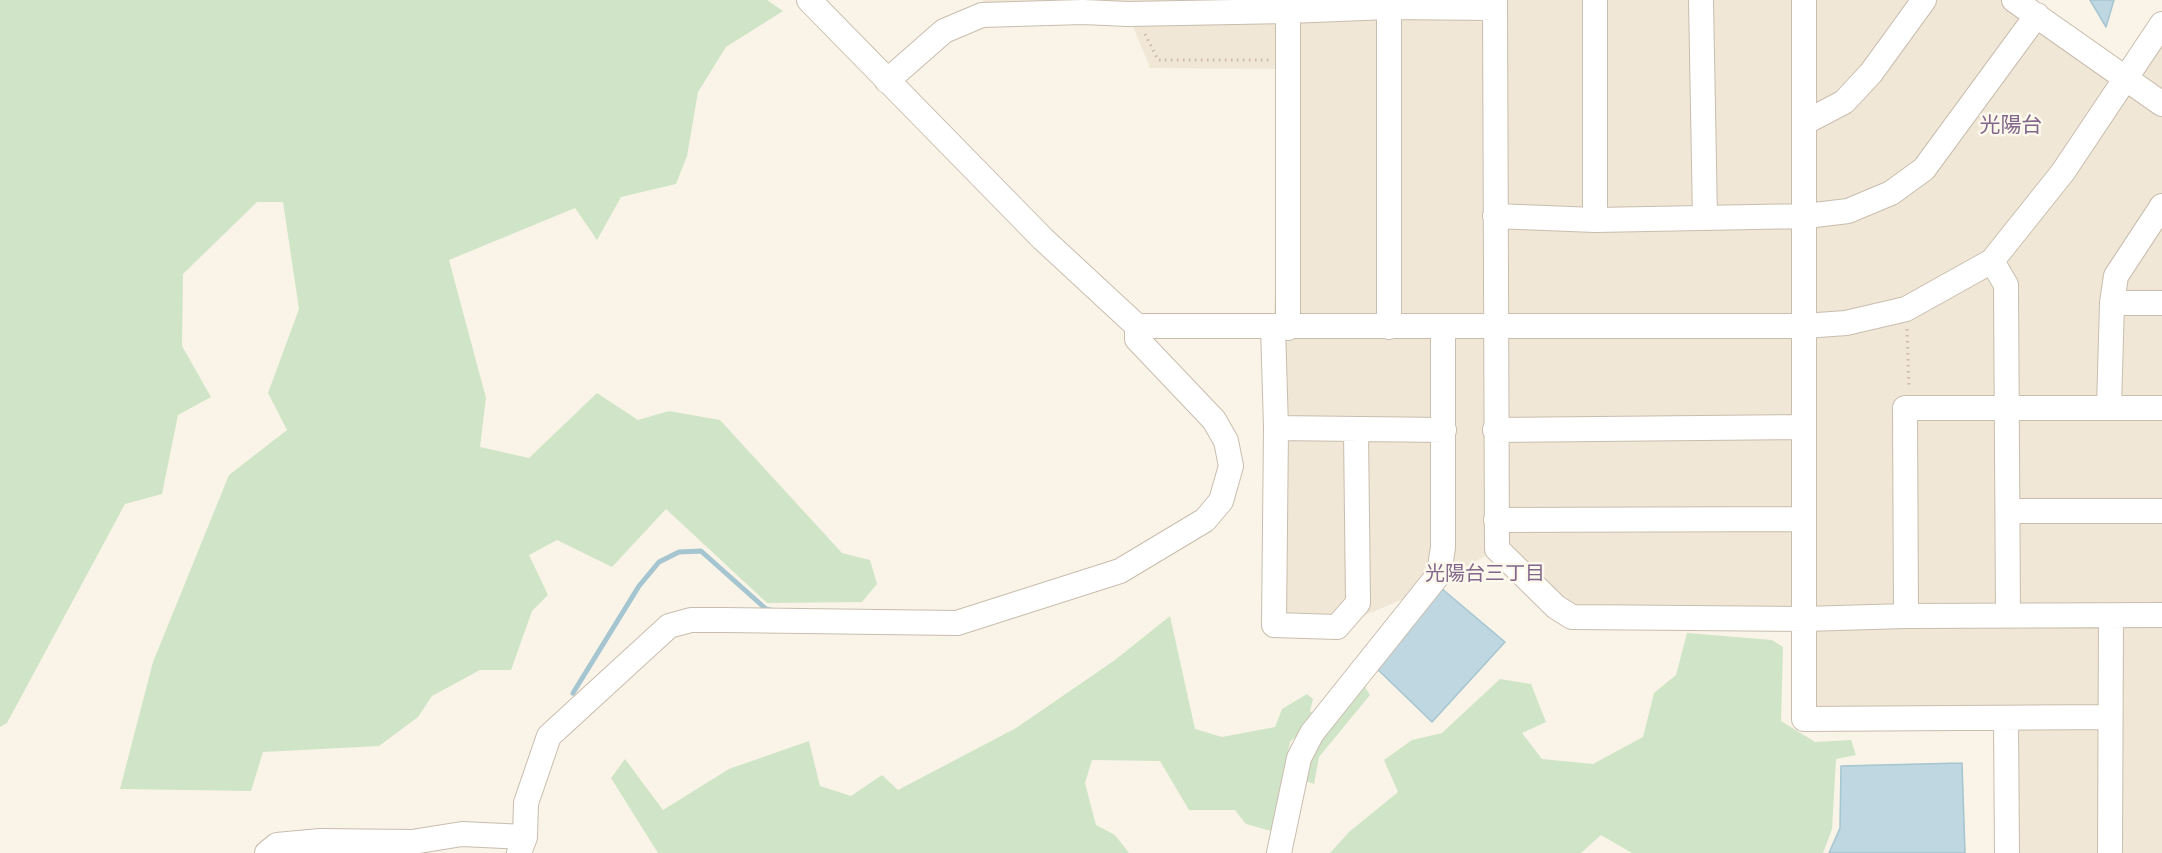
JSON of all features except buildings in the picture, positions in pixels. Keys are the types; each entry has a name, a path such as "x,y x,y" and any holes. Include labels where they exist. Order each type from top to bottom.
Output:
{"street":[{"path":"810,0 1043,239 1137,326 1280,328 1804,326 1846,323 1906,309 1992,261 2063,172 2162,24"},
{"path":"1595,0 1595,220"},
{"path":"1701,0 1705,218"},
{"path":"1804,0 1806,216 1803,427 1804,719 2006,720 2109,717"},
{"path":"1804,123 1844,102 1871,73 1924,0"},
{"path":"2014,0 2162,104"},
{"path":"1389,3 1389,327"},
{"path":"887,81 944,31 982,8 1083,6 1136,14 1186,6 1495,4 1494,327 1497,549 1556,607 1572,616 1803,619 1906,616 2162,615"},
{"path":"1288,6 1276,428 1274,625 1337,627 1358,603 1356,431"},
{"path":"1495,216 1595,220 1806,216 1848,211 1891,193 1924,169 2037,15"},
{"path":"2109,407 2112,303 2116,276 2162,206"},
{"path":"1992,261 2006,285 2008,615"},
{"path":"2112,303 2162,303"},
{"path":"267,853 268,849 277,845 320,841 412,842 462,834 522,845 526,803 549,736 669,627 691,620 773,619 957,623 1119,572 1205,520 1221,501 1231,466 1226,441 1214,420 1137,339 1137,326"},
{"path":"1279,853 1299,758 1312,733 1439,574 1443,547 1443,327"},
{"path":"1906,616 1905,408 2162,408"},
{"path":"1495,430 1803,427"},
{"path":"1276,428 1356,431 1444,430"},
{"path":"2008,511 2162,511"},
{"path":"1496,520 1803,519"},
{"path":"2110,853 2111,616"},
{"path":"2006,720 2007,853"}],"path":[{"path":"1136,14 1158,60 1287,60"},
{"path":"1906,309 1910,409"}],"shaded area":[{"name":"光陽台","path":"983,0 2012,0 2124,79 2162,24 2162,853 1998,853 2006,720 1804,719 1804,619 1572,617 1497,549 1427,589 1337,627 1274,625 1273,327 1287,69 1150,68 1128,14 982,15"}],"green space":[{"path":"0,0 767,0 783,11 726,47 698,92 687,156 676,184 621,197 597,240 575,208 449,260 486,398 480,447 529,458 597,393 638,420 669,411 720,420 842,553 870,560 877,584 862,602 767,603 666,509 612,567 557,540 529,555 548,595 532,611 511,670 480,670 432,696 418,717 379,746 263,752 251,791 120,789 153,662 229,475 287,430 268,393 299,309 283,202 257,202 183,274 182,346 211,397 178,415 162,494 125,504 7,723 0,727"},
{"path":"1170,616 1195,729 1222,737 1275,727 1282,709 1307,694 1313,699 1310,711 1324,723 1363,684 1370,695 1319,757 1314,784 1300,779 1311,742 1298,734 1290,742 1271,831 1246,824 1235,810 1189,810 1160,761 1092,760 1085,783 1096,825 1115,835 1129,853 658,853 611,778 625,759 663,810 729,769 809,741 820,786 851,796 882,775 898,790 1016,728 1115,660"},
{"path":"1687,633 1772,640 1783,647 1781,721 1815,742 1851,740 1856,755 1836,759 1832,829 1823,853 1632,853 1601,835 1581,853 1330,853 1349,832 1398,792 1384,760 1412,740 1442,733 1500,679 1531,684 1546,722 1522,733 1542,759 1593,764 1643,737 1654,693 1676,675"}],"water":[{"path":"2090,0 2114,0 2106,27"},
{"path":"1441,588 1505,642 1432,722 1370,662"},
{"path":"1962,763 1965,853 1829,853 1840,828 1841,766"}],"waterway":[{"path":"573,693 639,586 659,562 679,552 701,551 766,609 770,610"}],"district":[{"name":"光陽台","path":"2011,126"},
{"name":"光陽台三丁目","path":"1485,574"}]}
